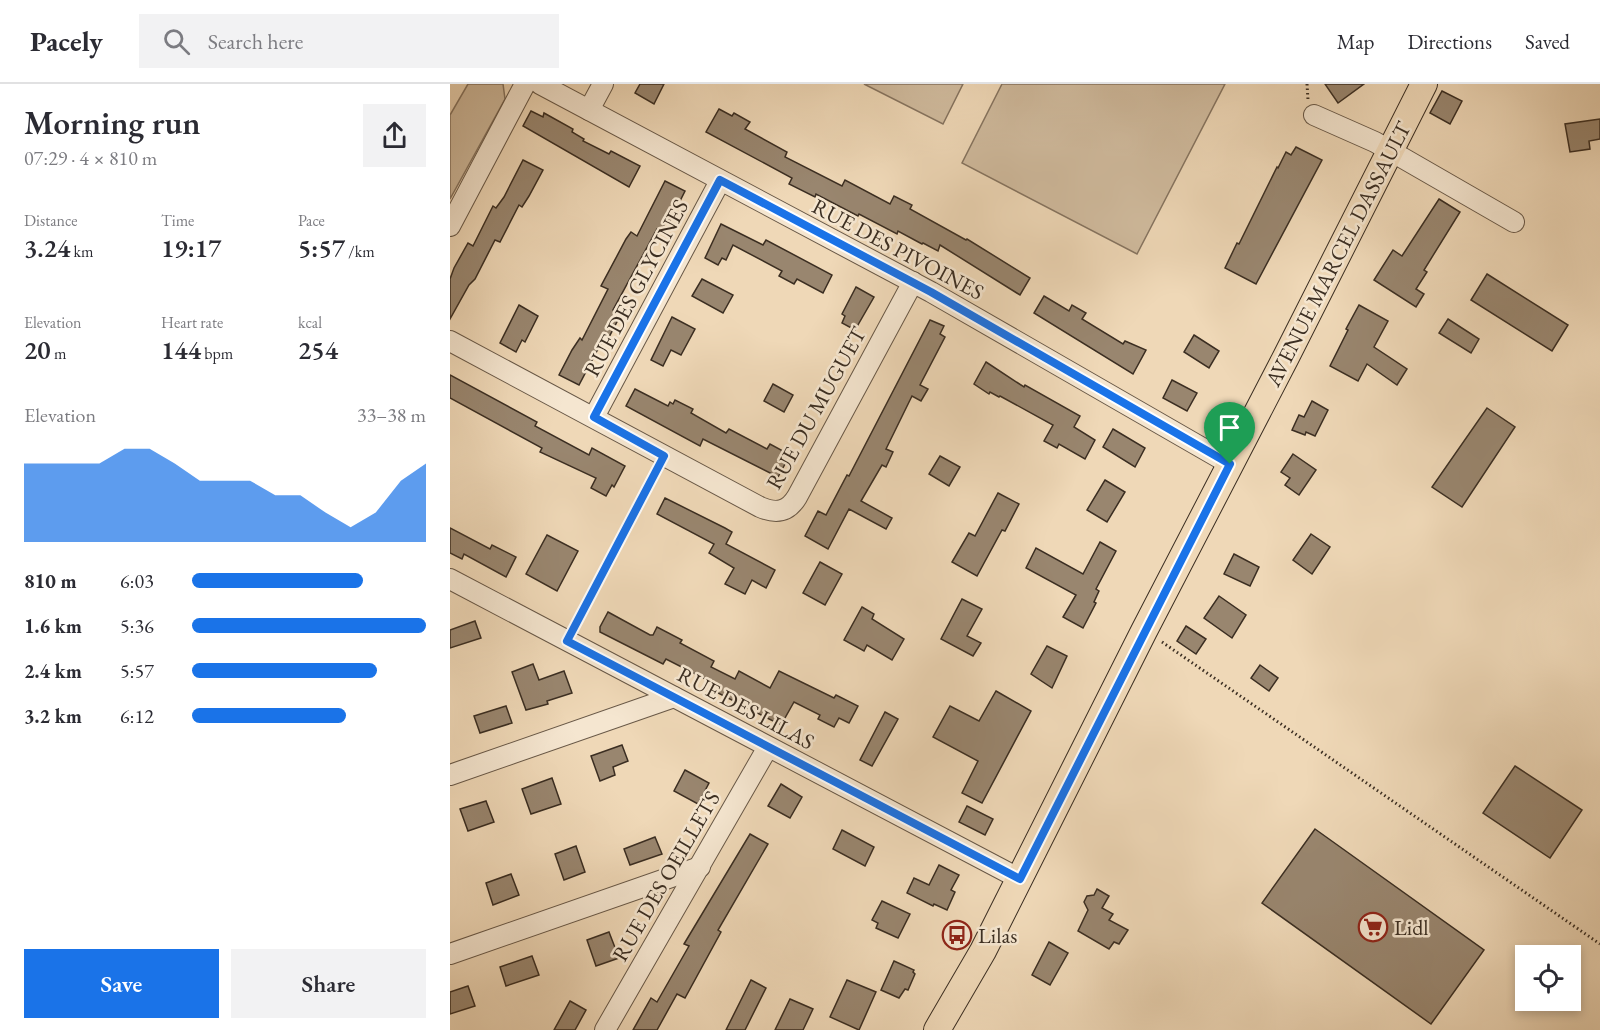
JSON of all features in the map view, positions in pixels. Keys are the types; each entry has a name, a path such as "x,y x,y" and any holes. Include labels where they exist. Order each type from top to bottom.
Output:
{"main road":[{"name":"AVENUE MARCEL DASSAULT","path":"937,1030 983,951 1013,875 1382,146 1405,84"},
{"name":"AVENUE MARCEL DASSAULT","path":"1382,146 1424,84"},
{"name":"AVENUE MARCEL DASSAULT","path":"930,1030 956,971 1013,875 1144,631 1223,460"}],"street":[{"path":"450,226 525,84"},
{"name":"RUE DES PIVOINES","path":"540,84 913,282 1223,460"},
{"path":"589,110 603,84"},
{"path":"1314,115 1382,146 1514,222"},
{"name":"RUE DES GLYCINES","path":"594,417 720,180"},
{"name":"RUE DU MUGUET","path":"450,341 766,510 779,511 790,507 797,497 913,282"},
{"name":"RUE DES LILAS","path":"450,579 459,592 567,641 1013,875"},
{"path":"450,775 674,697"},
{"name":"RUE DES OEILLETS","path":"605,1030 768,747"},
{"path":"450,954 700,867"}],"path":[{"path":"567,641 664,456"},
{"path":"1144,631 1600,944"}],"shaded area":[{"path":"468,84 503,84 505,99 450,199 450,115"},
{"path":"864,84 963,84 943,124"},
{"path":"1002,84 1225,84 1137,254 962,163"}],"building":[{"path":"640,84 664,84 654,104 635,93"},
{"path":"1325,84 1364,84 1338,103"},
{"path":"1442,91 1462,101 1450,124 1430,113"},
{"path":"719,109 732,116 734,113 750,122 745,129 787,152 785,157 842,186 845,180 890,204 894,196 912,205 910,209 967,239 1030,278 1020,295 940,245 938,251 898,231 897,234 859,214 858,216 816,194 815,197 789,184 792,178 706,132"},
{"path":"531,111 543,117 544,113 573,129 572,132 584,139 583,141 609,154 611,151 640,166 629,187 523,126"},
{"path":"1600,119 1600,139 1589,141 1590,149 1570,152 1565,124"},
{"path":"1296,147 1322,160 1256,284 1225,268 1277,167 1286,152 1291,155"},
{"path":"523,160 543,170 522,207 519,205 500,242 495,240 475,279 469,285 450,319 450,279 454,268 468,243 473,246 493,206 496,208 504,197"},
{"path":"665,181 685,191 670,221 667,219 661,231 657,229 613,310 621,314 608,339 605,338 598,349 579,385 559,375 572,350 580,338 582,340 608,289 601,286 626,239 631,232 637,236"},
{"path":"1439,199 1460,212 1424,270 1427,272 1416,289 1424,294 1416,307 1374,280 1393,250 1402,256"},
{"path":"721,224 763,245 766,240 832,275 823,293 797,279 794,284 779,276 782,271 733,245 726,260 722,258 718,265 705,258"},
{"path":"1487,274 1568,325 1552,351 1471,300"},
{"path":"702,279 733,295 723,313 692,296"},
{"path":"856,287 874,297 855,330 842,323 845,316 842,314"},
{"path":"1044,296 1069,311 1072,305 1086,313 1082,319 1123,344 1125,341 1146,350 1133,374 1034,313"},
{"path":"519,305 538,316 525,342 522,340 516,352 500,343"},
{"path":"1359,305 1388,321 1374,347 1407,369 1397,385 1367,364 1358,381 1330,366"},
{"path":"672,317 695,329 681,355 671,350 663,366 651,360"},
{"path":"1448,319 1479,339 1471,353 1439,333"},
{"path":"930,320 944,326 940,334 945,337 920,385 928,389 921,401 912,396 886,449 893,452 886,467 882,465 861,501 892,518 886,529 849,509 828,549 805,536 818,511 826,515 847,475 849,476"},
{"path":"1194,335 1219,351 1209,368 1184,352"},
{"path":"986,362 1024,387 1025,385 1080,416 1074,427 1095,440 1085,459 1059,444 1057,448 1044,441 1053,425 1000,396 990,392 989,394 974,384"},
{"path":"450,375 537,422 535,426 589,455 592,448 625,466 614,487 612,485 606,496 591,488 596,478 540,452 542,448 450,398"},
{"path":"1172,380 1197,393 1187,411 1163,398"},
{"path":"773,384 793,395 784,412 764,401"},
{"path":"635,389 668,406 675,400 693,409 691,413 726,433 729,429 767,449 770,444 783,451 779,460 785,464 778,477 703,439 700,446 626,406"},
{"path":"1312,401 1328,410 1315,436 1292,430 1299,415 1304,417"},
{"path":"1487,408 1515,427 1462,507 1432,487"},
{"path":"1113,429 1145,448 1135,467 1103,447"},
{"path":"1293,454 1316,470 1299,495 1285,485 1290,478 1281,472"},
{"path":"940,456 960,467 949,486 929,474"},
{"path":"1105,480 1125,492 1107,522 1087,510"},
{"path":"998,493 1019,504 977,576 952,562 969,533 975,536"},
{"path":"665,498 732,532 726,544 775,570 766,588 752,580 745,594 725,584 734,568 709,553 714,544 657,514"},
{"path":"450,528 490,549 492,545 516,557 506,577 464,554 462,559 450,553"},
{"path":"1311,534 1330,547 1312,574 1293,560"},
{"path":"547,535 578,551 557,591 526,574"},
{"path":"1100,542 1116,551 1096,589 1099,591 1094,602 1096,603 1083,628 1063,617 1076,595 1026,568 1036,548 1083,574"},
{"path":"1234,554 1259,567 1250,586 1224,574"},
{"path":"820,562 842,574 825,605 803,593"},
{"path":"1219,596 1246,615 1232,638 1204,618"},
{"path":"962,599 982,609 967,636 981,643 973,656 941,639"},
{"path":"862,607 874,614 872,619 904,639 892,660 867,645 864,651 844,640"},
{"path":"608,612 650,635 653,635 657,627 682,640 680,643 714,661 711,667 735,679 739,671 770,688 779,671 834,698 836,695 858,706 849,723 839,718 834,727 818,719 820,715 794,702 781,725 716,692 719,686 666,659 663,664 600,632 600,627"},
{"path":"475,621 481,638 450,648 450,630"},
{"path":"1186,626 1206,639 1196,654 1177,641"},
{"path":"1047,646 1067,656 1052,688 1031,674"},
{"path":"533,664 539,680 564,671 572,693 547,701 548,704 526,710 512,672"},
{"path":"1260,665 1278,678 1269,691 1251,678"},
{"path":"996,691 1031,711 982,803 962,793 978,761 933,737 950,706 979,721"},
{"path":"506,706 512,723 480,733 474,716"},
{"path":"885,712 898,719 872,766 860,760"},
{"path":"622,745 628,761 613,767 615,775 600,781 591,756"},
{"path":"1515,766 1582,810 1550,858 1483,813"},
{"path":"685,770 709,783 698,804 674,791"},
{"path":"552,778 561,804 531,814 522,789"},
{"path":"781,784 802,797 790,818 768,806"},
{"path":"486,801 494,822 468,831 460,809"},
{"path":"967,806 993,819 985,835 959,822"},
{"name":"Lidl","path":"1315,829 1484,950 1431,1024 1262,903"},
{"path":"842,830 874,847 865,866 833,849"},
{"path":"750,834 768,844 718,930 721,932 685,998 677,994 657,1030 633,1030 651,998 657,1002 689,946 684,944"},
{"path":"655,837 662,854 630,865 624,849"},
{"path":"576,846 585,872 564,880 555,854"},
{"path":"939,865 959,875 951,890 955,892 947,910 907,893 914,878 929,885"},
{"path":"511,874 519,895 493,905 486,883"},
{"path":"1097,889 1109,896 1102,908 1113,914 1109,920 1128,930 1119,944 1114,942 1109,949 1078,931 1088,910 1084,902 1087,896 1094,895"},
{"path":"882,901 910,914 898,938 876,928 878,923 872,920"},
{"path":"609,932 619,958 596,966 587,940"},
{"path":"1049,942 1068,953 1050,985 1032,975"},
{"path":"532,956 539,975 506,986 500,967"},
{"path":"894,961 914,970 915,974 908,990 905,989 899,998 881,990"},
{"path":"751,980 766,988 745,1030 726,1030"},
{"path":"847,980 876,992 859,1030 830,1017"},
{"path":"468,986 475,1006 450,1014 450,992"},
{"path":"790,999 813,1009 803,1030 775,1030"},
{"path":"570,1001 586,1010 575,1030 554,1030"}],"place":[{"name":"Lidl","path":"1373,927"},
{"name":"Lilas","path":"957,935"}],"route":[{"path":"720,180 931,292 1230,464 1020,879 567,641 664,456 594,417 720,180"}]}
